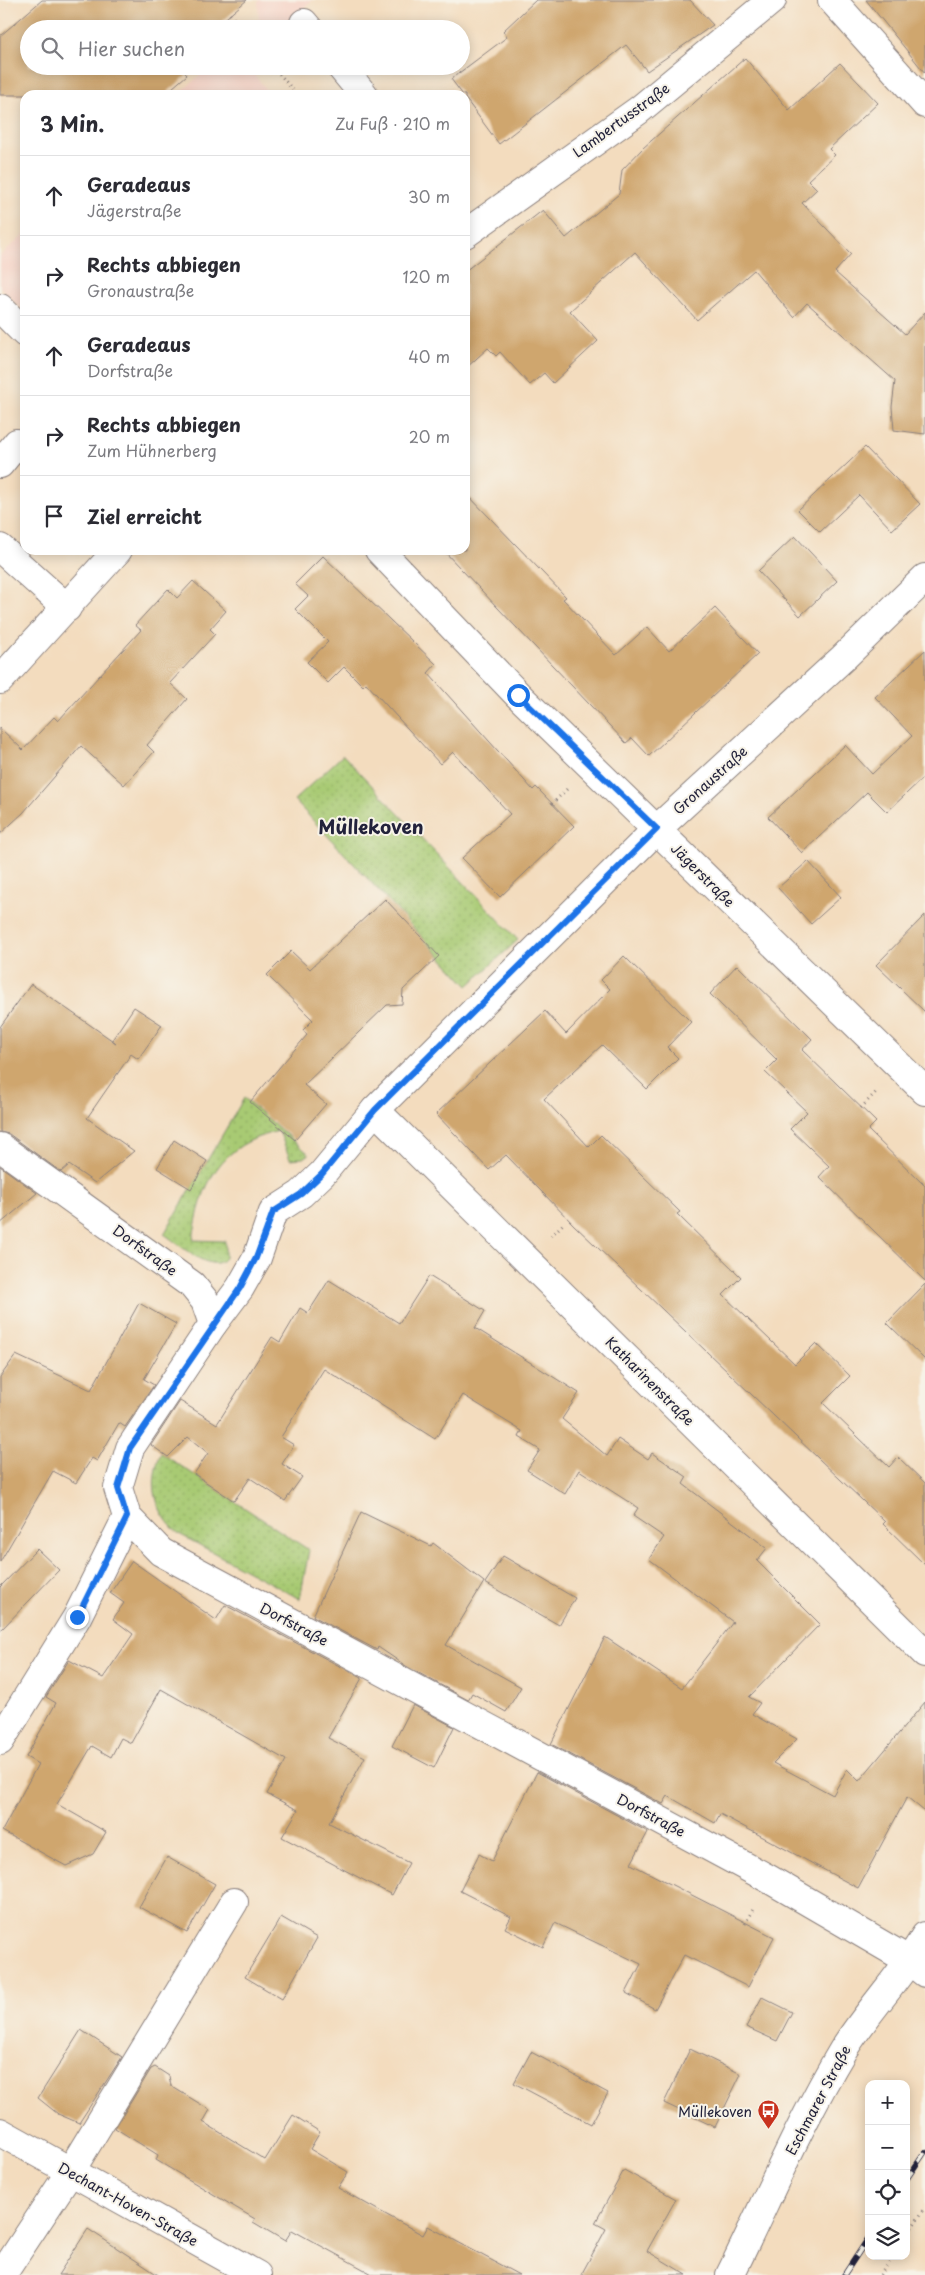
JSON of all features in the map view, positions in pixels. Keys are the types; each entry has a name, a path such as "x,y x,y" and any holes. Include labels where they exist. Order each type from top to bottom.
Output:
{"street":[{"name":"Lambertusstraße","path":"470,225 639,110 772,0"},
{"path":"832,0 925,104"},
{"path":"347,75 360,90"},
{"path":"0,308 20,328"},
{"path":"0,464 17,443"},
{"path":"0,548 67,608"},
{"path":"0,680 114,555"},
{"name":"Jägerstraße","path":"384,555 518,695 925,1091"},
{"name":"Gronaustraße","path":"213,1324 240,1288 256,1258 273,1212 301,1194 322,1174 375,1110 657,829 843,658 925,578"},
{"name":"Katharinenstraße","path":"375,1110 925,1653"},
{"name":"Dorfstraße","path":"0,1147 192,1284 205,1302 213,1324 130,1448 118,1488 127,1517 161,1552 769,1879 918,1967"},
{"path":"0,1739 77,1617 127,1517"},
{"path":"2,2275 70,2172 234,1902"},
{"name":"Eschmarer Straße","path":"730,2275 796,2138 844,2049 878,2000 918,1967 925,1936"},
{"name":"Dechant-Hoven-Straße","path":"0,2132 257,2275"}],"path":[{"path":"230,14 235,20"},
{"path":"280,75 293,90"},
{"path":"910,2230 925,2208"},
{"path":"880,2275 890,2260"}],"shaded area":[{"path":"258,0 313,0 289,20 259,20"},
{"path":"200,75 254,75 267,90 184,90"},
{"path":"20,238 20,307 0,287 0,256"}],"green space":[{"path":"343,755 518,940 468,986 294,800"},
{"path":"244,1098 309,1154 303,1158 290,1159 279,1131 258,1137 228,1156 208,1184 201,1201 193,1240 225,1241 225,1258 219,1263 212,1263 195,1256 164,1234"},
{"path":"161,1453 309,1550 300,1599 179,1534 164,1516 156,1496 154,1486 155,1475"}],"building":[{"path":"42,0 247,0 224,20 20,20 20,75 187,75 170,90 20,90 20,95 0,95 0,36"},
{"path":"536,0 690,0 713,25 647,71 626,45 499,144 470,105 470,90 459,90 451,79 456,75 470,75 470,65 507,37 503,31"},
{"path":"866,0 925,0 925,73"},
{"path":"745,58 789,110 840,63 878,103 829,149 835,155 808,180 817,189 802,203 851,254 835,272 905,334 925,312 925,434 894,430 892,407 895,381 807,303 794,317 754,270 697,320 635,252 570,311 598,341 553,383 544,373 530,385 500,352 496,356 488,348 470,364 470,267 543,210 566,238 619,194 622,170 643,148"},
{"path":"865,447 920,504 892,530 859,495 820,532 798,510"},
{"path":"470,497 566,597 563,599 616,655 647,627 669,651 715,608 758,654 649,756 632,738 626,743 448,555 470,555"},
{"path":"795,536 837,581 800,616 758,571"},
{"path":"323,556 436,664 428,673 533,790 536,787 574,826 500,897 462,858 510,814 453,752 440,764 366,683 363,686 344,667 328,683 307,662 328,642 295,609 308,596 295,584"},
{"path":"193,581 226,611 210,629 215,634 170,683 187,699 147,745 154,752 124,785 81,746 23,813 0,834 0,728 23,750 54,717 58,721 141,630 135,625 168,589 177,598"},
{"path":"925,650 925,776 887,812 867,792 802,853 768,817 845,745 872,774 912,736 875,697"},
{"path":"808,861 841,897 811,924 778,888"},
{"path":"385,899 439,956 403,990 402,1004 387,1005 304,1085 326,1104 295,1140 250,1102 307,1035 303,1030 313,1020 267,975 291,951 310,969"},
{"path":"925,915 925,1012 876,965"},
{"path":"624,956 691,1022 667,1047 678,1058 647,1089 602,1045 544,1099 589,1147 601,1135 680,1212 677,1214 741,1277 723,1295 795,1364 816,1343 850,1376 823,1403 889,1467 898,1457 925,1483 925,1565 883,1524 885,1522 574,1225 506,1155 489,1170 436,1114 545,1011 566,1034 610,989 601,980"},
{"path":"737,965 812,1039 802,1050 876,1122 868,1130 925,1186 925,1281 819,1177 829,1166 790,1129 807,1112 765,1072 777,1060 710,994"},
{"path":"31,984 116,1043 112,1040 134,1007 162,1025 138,1059 131,1054 87,1118 134,1151 95,1183 69,1165 61,1172 9,1134 0,1132 0,1027"},
{"path":"174,1140 207,1161 191,1189 157,1168"},
{"path":"0,1166 37,1193 0,1224"},
{"path":"429,1276 485,1311 475,1328 579,1393 562,1419 607,1456 618,1439 648,1459 652,1453 687,1477 683,1484 767,1548 757,1561 820,1624 749,1697 760,1703 752,1714 797,1739 773,1763 833,1795 847,1769 859,1781 925,1702 925,1812 907,1797 858,1888 720,1814 715,1823 668,1796 663,1804 551,1744 605,1637 682,1688 733,1622 649,1559 664,1537 633,1516 638,1508 579,1470 565,1494 527,1470 540,1450 519,1437 522,1431 463,1395 435,1439 324,1369 281,1437 294,1445 282,1464 302,1477 285,1501 250,1478 234,1501 194,1474 208,1453 188,1437 168,1457 151,1445 180,1401 217,1424 272,1337 280,1342 300,1308 308,1313 329,1280 399,1323"},
{"path":"925,1284 925,1360 887,1323"},
{"path":"139,1303 176,1324 144,1379 154,1385 125,1427 119,1423 97,1461 92,1458 76,1483 53,1471 0,1562 0,1377 16,1355 91,1390"},
{"path":"361,1512 431,1546 433,1543 484,1582 446,1645 521,1687 506,1712 472,1693 468,1700 406,1666 378,1647 377,1650 313,1616"},
{"path":"37,1549 59,1570 0,1631 0,1587"},
{"path":"503,1556 575,1598 559,1625 485,1583"},
{"path":"132,1561 216,1620 225,1605 362,1678 328,1738 365,1757 329,1823 409,1863 392,1895 282,1837 298,1810 267,1794 286,1760 161,1689 131,1743 121,1738 111,1757 92,1746 57,1804 106,1832 93,1854 66,1866 2,1831 38,1764 26,1757 56,1703 46,1697 69,1660 103,1678 133,1634 113,1619 124,1603 110,1593"},
{"path":"413,1705 454,1727 434,1768 392,1746"},
{"path":"537,1772 648,1832 631,1864 774,1937 748,1987 684,1955 655,2009 626,1993 641,1964 555,1923 543,1947 505,1928 511,1917 460,1891 479,1854 492,1861"},
{"path":"167,1857 215,1884 187,1933 139,1907"},
{"path":"281,1917 317,1938 282,1999 245,1977"},
{"path":"762,1997 792,2012 777,2041 746,2027"},
{"path":"81,2030 122,2057 79,2123 58,2114 38,2098"},
{"path":"690,2049 741,2074 715,2127 664,2103"},
{"path":"531,2052 608,2093 591,2124 514,2083"},
{"path":"155,2067 169,2076 171,2086 210,2110 203,2122 265,2160 293,2115 320,2132 310,2149 348,2172 338,2188 423,2235 428,2226 519,2275 374,2275 292,2230 285,2241 253,2222 255,2219 156,2160 158,2155 115,2128 151,2069"},
{"path":"624,2170 676,2199 647,2251 687,2275 581,2275 606,2229 595,2223"},
{"path":"88,2229 158,2275 58,2275"}],"railway":[{"path":"910,2174 925,2152"},
{"path":"844,2275 865,2243"}],"place":[{"name":"Müllekoven","path":"768,2130"}],"district":[{"name":"Müllekoven","path":"371,826"}],"route":[{"path":"77,1617 127,1517 118,1488 130,1448 213,1324 240,1288 256,1258 273,1212 301,1194 322,1174 375,1110 657,829 518,695"}]}
